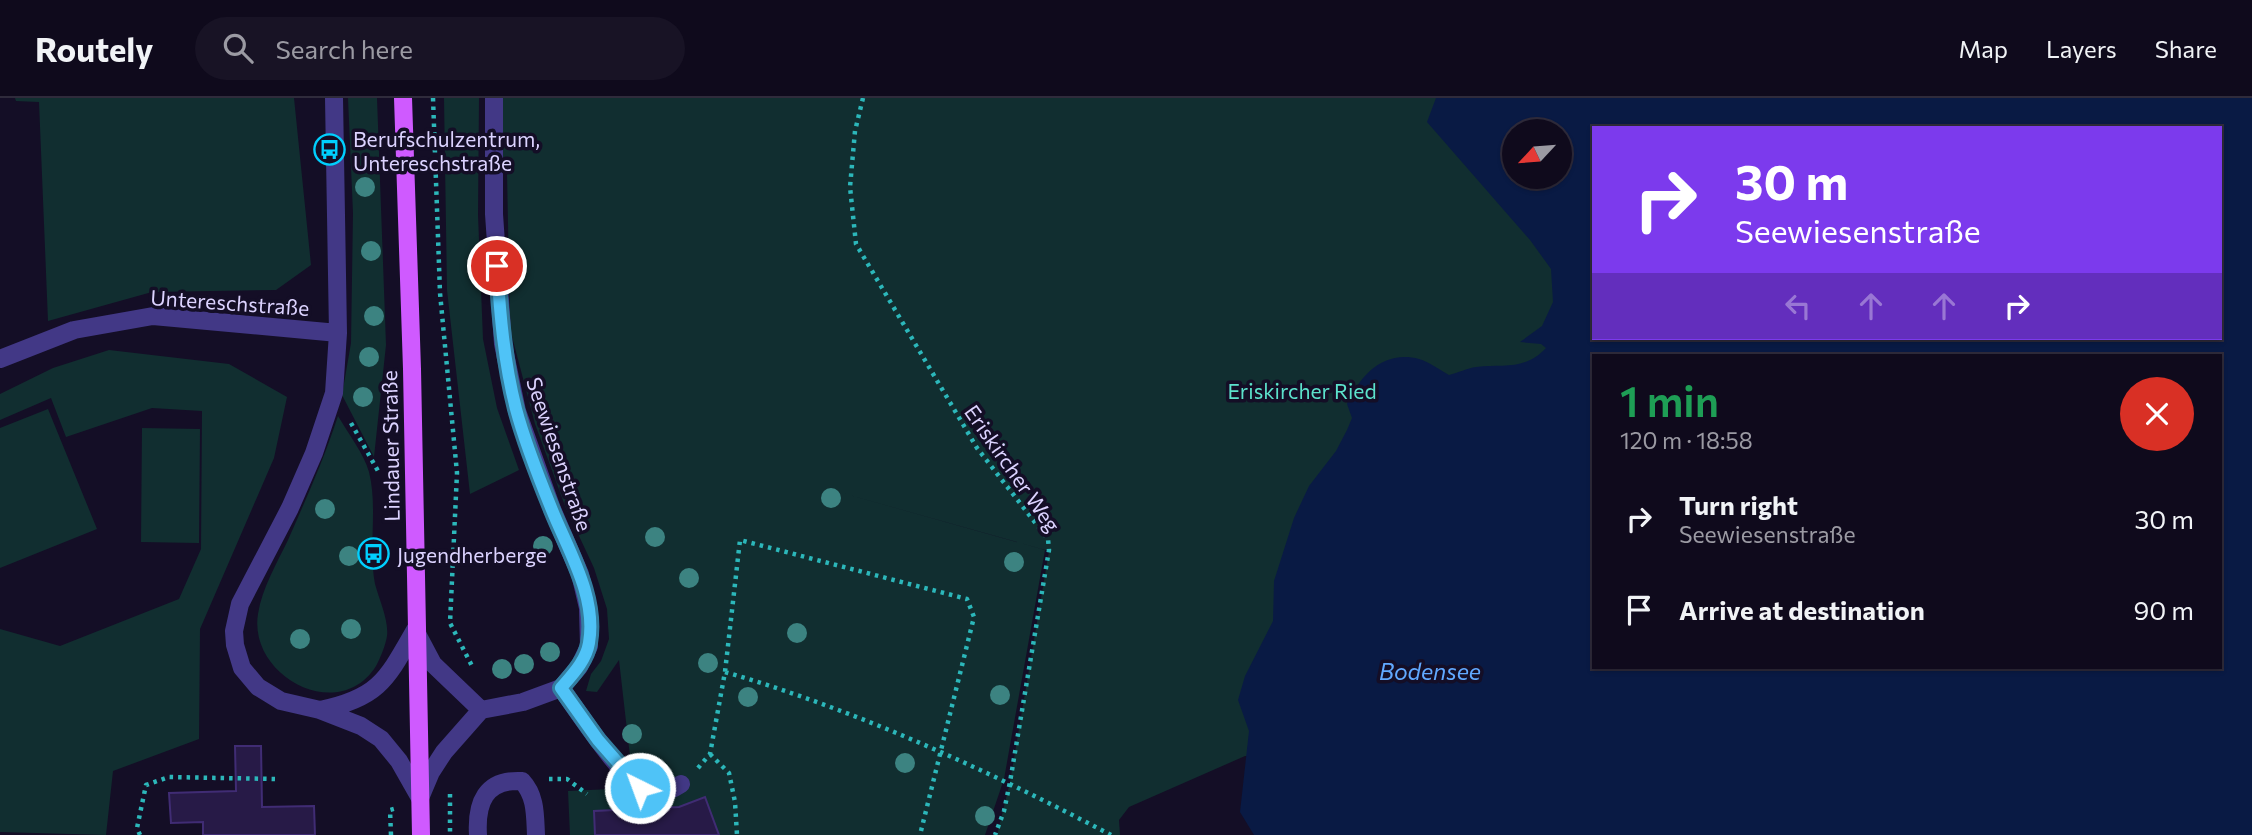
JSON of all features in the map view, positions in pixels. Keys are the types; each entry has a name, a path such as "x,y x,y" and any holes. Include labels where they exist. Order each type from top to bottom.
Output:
{"main road":[{"name":"Lindauer Straße","path":"403,98 412,369 421,835"}],"street":[{"path":"334,98 338,333 334,393 314,453 290,508 240,604 234,631 242,668 258,687 281,701 320,710 361,726 381,739 399,761 420,798"},
{"name":"Seewiesenstraße","path":"494,98 494,214 503,344 517,411 552,509 580,574 588,608 589,646 579,667 561,688"},
{"name":"Untereschstraße","path":"0,359 75,330 153,316 338,333"},
{"path":"415,630 433,664 481,710"},
{"path":"320,710 346,705 367,695 388,677 415,630"},
{"path":"420,798 431,772 444,752 481,710 523,702 561,688 598,740 634,783 648,792 655,793 671,791 681,785"},
{"path":"478,835 480,802 487,793 509,780 522,781 529,788 534,802 536,835"}],"path":[{"path":"433,98 440,292 457,472 450,623 471,659 481,710"},
{"name":"Eriskircher Weg","path":"863,98 855,131 850,187 856,244 977,448 1048,539 1049,550 1010,782 1004,811 995,835"},
{"path":"334,393 378,471"},
{"path":"681,785 709,754 725,671 740,540 967,599 974,617 920,835"},
{"path":"725,671 794,692 940,752 1010,782 1111,835"},
{"path":"709,754 729,773 735,802 737,835"},
{"path":"140,835 137,828 146,785 169,777 275,779"},
{"path":"529,788 550,778 567,779 587,794"}],"green space":[{"path":"15,98 294,98 311,265 276,290 152,292 48,321 39,102 16,101"},
{"path":"348,98 377,98 386,345 374,457 342,395 351,343 353,213"},
{"path":"444,98 479,98 478,215 483,339 497,408 519,470 470,494 447,290"},
{"name":"Eriskircher Ried","path":"502,98 2252,98 2252,835 1245,756 1129,807 1119,820 1120,835 997,835 1010,782 1049,551 796,480 1045,550 1004,779 985,835 570,835 568,791 633,788 619,660 597,692 586,691 591,674 601,661 609,639 607,609 594,568 565,506 535,424 510,329 507,171 501,170"},
{"path":"109,350 229,364 287,397 274,458 200,629 199,739 113,771 106,835 0,832 0,629 60,646 179,599 201,549 202,411 152,408 66,437 51,398 0,420 0,394 53,368"},
{"path":"48,409 97,529 0,568 0,428"},
{"path":"338,416 360,451 369,472 373,500 373,570 387,636 376,666 360,683 341,691 320,692 299,685 281,673 267,657 259,636 258,614 266,585 308,494"},
{"path":"142,428 200,429 199,543 141,542"}],"water":[{"name":"Bodensee","path":"1436,98 2252,98 2252,835 1254,835 1240,812 1249,731 1238,700 1245,676 1273,621 1274,581 1294,518 1309,486 1336,451 1347,430 1352,418 1347,404 1367,374 1385,361 1395,358 1419,359 1449,375 1469,368 1522,363 1538,355 1546,348 1541,344 1520,342 1542,326 1553,302 1551,269 1530,240 1427,122"}],"building":[{"path":"235,746 261,746 262,807 314,806 315,835 203,835 203,822 171,823 169,793 236,791"},
{"path":"705,797 719,835 595,835 594,811 679,807"}],"place":[{"name":"Berufschulzentrum, Untereschstraße","path":"330,150"},
{"name":"Jugendherberge","path":"374,554"}],"route":[{"path":"497,266 503,344 517,411 552,509 580,574 588,608 589,646 579,667 561,688 598,740 640,788"}]}
